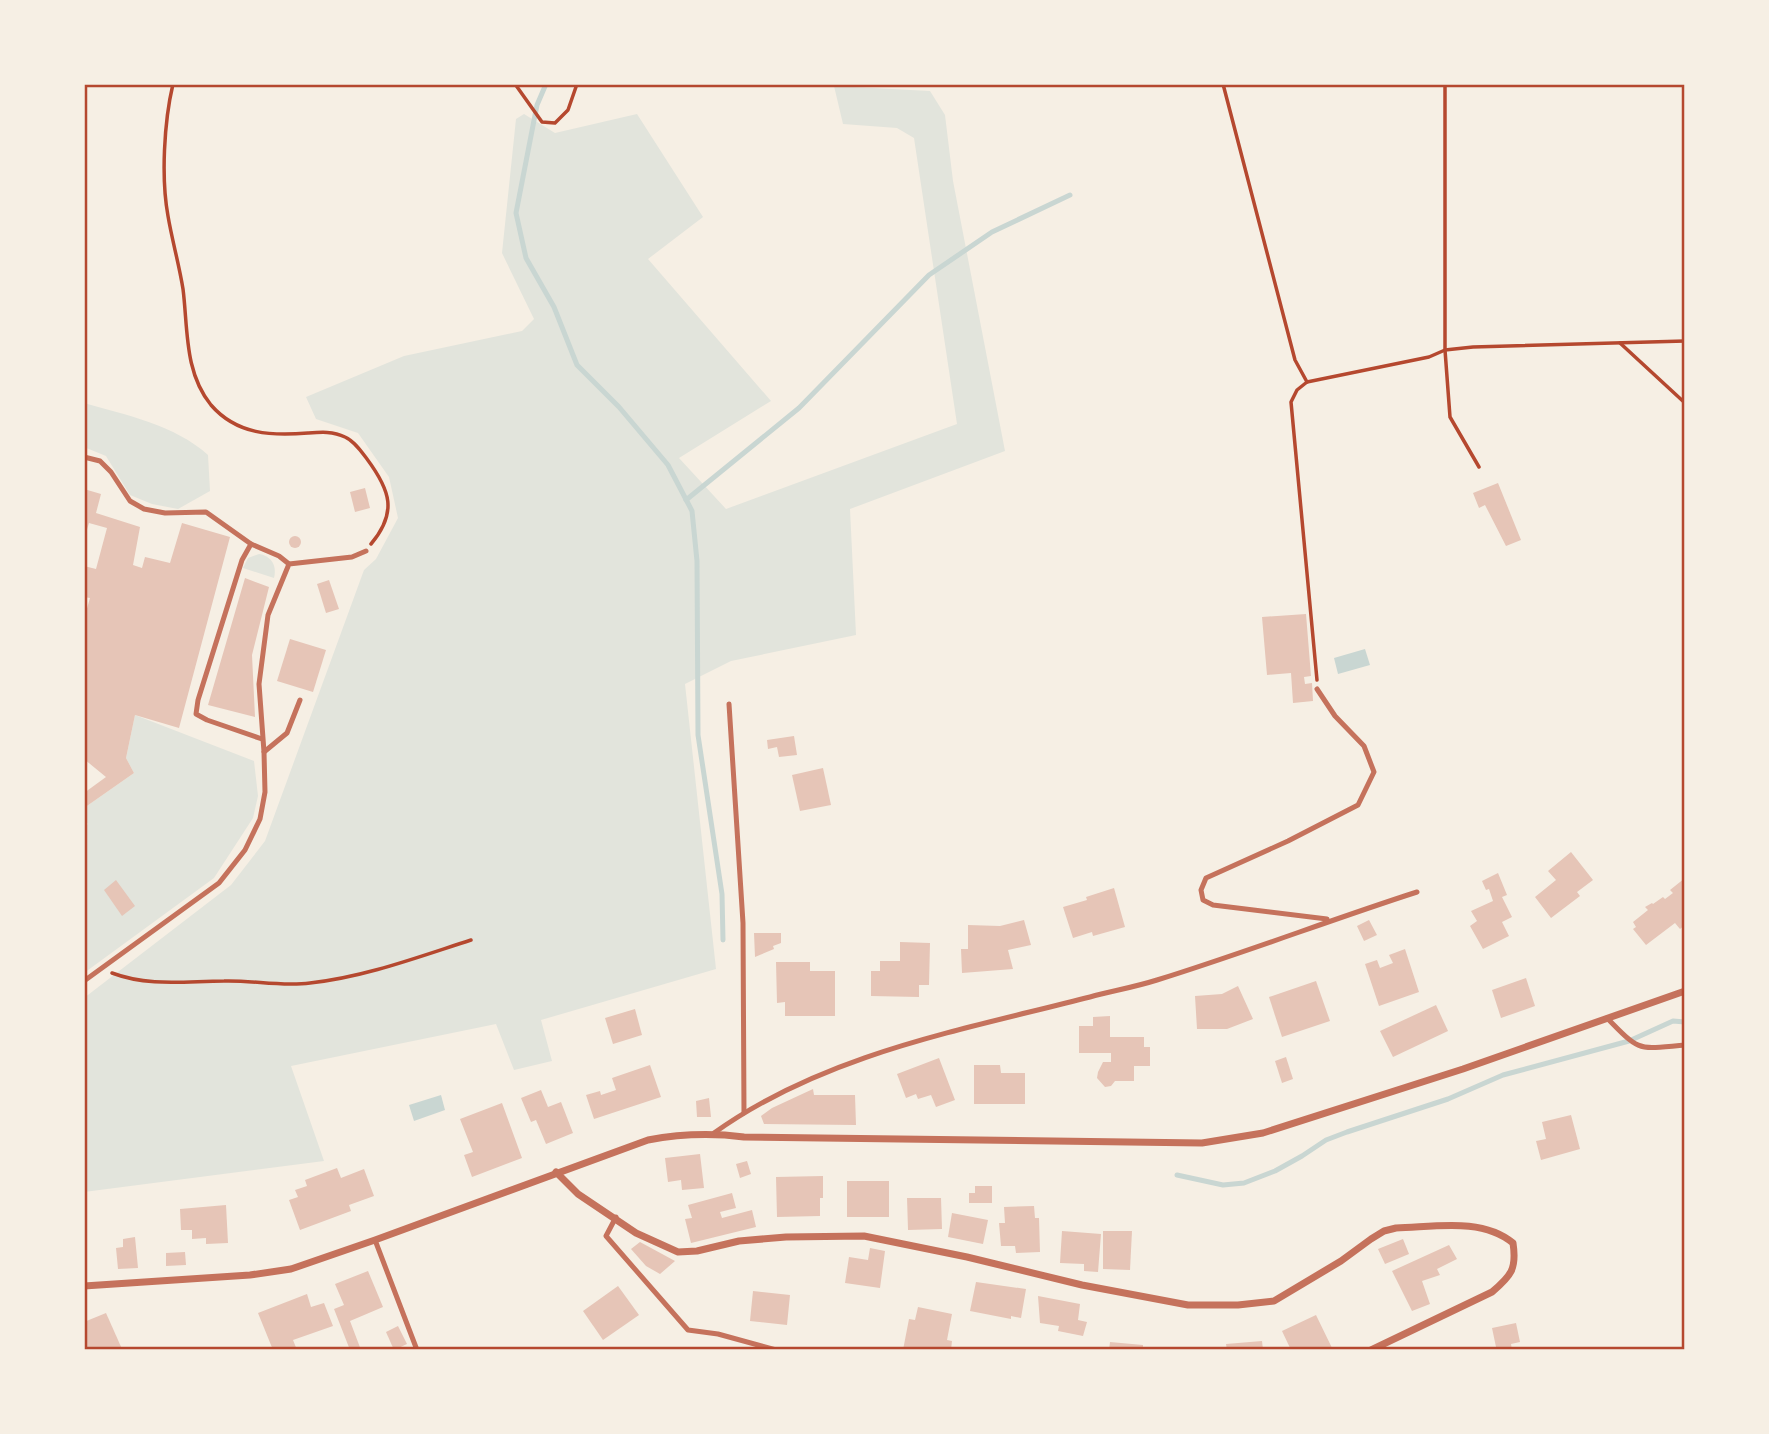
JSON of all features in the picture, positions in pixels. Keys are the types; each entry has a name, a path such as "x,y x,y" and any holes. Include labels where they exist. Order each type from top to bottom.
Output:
{"street":[{"path":"84,1286 250,1275 291,1269 556,1172 648,1140 669,1136 715,1133 744,1137 1202,1143 1263,1133 1463,1069 1685,991"},
{"path":"556,1172 578,1194 616,1217 636,1233 678,1252 697,1251 739,1241 786,1237 864,1236 967,1257 1082,1286 1188,1305 1238,1305 1275,1300 1341,1261 1371,1239 1396,1228 1480,1227 1501,1233 1513,1243 1515,1259 1509,1278 1492,1292 1371,1350"}],"lane":[{"path":"84,457 100,461 111,472 130,501 144,509 157,513 206,512 251,544 279,556 289,564 352,557 366,551"},
{"path":"251,544 238,572 198,700 197,714 207,720 262,738"},
{"path":"84,981 219,883 245,850 260,819 265,792 259,684 268,615 289,564"},
{"path":"1317,689 1335,716 1364,746 1374,772 1358,805 1288,841 1206,878 1201,890 1203,900 1213,905 1330,920"},
{"path":"264,752 286,733 300,700"},
{"path":"729,704 744,923 744,1113"},
{"path":"715,1133 744,1113 809,1080 915,1042 1155,981 1417,892"},
{"path":"1607,1018 1633,1044 1646,1049 1685,1045"},
{"path":"616,1217 606,1236 688,1330 718,1334 776,1350"},
{"path":"375,1240 417,1350"}],"path":[{"path":"173,84 166,147 167,212 181,280 190,361 198,385 211,405 228,421 243,429 266,433 328,432 345,437 358,448 383,485 388,505 387,520 366,551"},
{"path":"515,84 542,122 555,123 568,110 577,84"},
{"path":"1223,84 1295,360 1307,382"},
{"path":"1445,84 1445,351 1450,417 1479,467"},
{"path":"1317,689 1291,402 1297,390 1307,382 1473,347 1685,341"},
{"path":"1620,343 1685,403"},
{"path":"101,969 126,978 161,984 226,981 307,984 358,976 471,940"}],"shaded area":[{"path":"834,86 930,91 945,115 953,181 1005,451 850,509 856,635 731,661 685,684 716,969 541,1020 552,1061 514,1070 496,1024 291,1066 324,1161 84,1192 84,998 231,885 265,841 364,570 376,559 398,518 389,477 358,433 316,419 306,397 404,356 522,331 534,319 502,253 516,119 524,114 555,133 637,114 703,217 648,259 771,401 679,458 726,509 957,424 914,138 897,128 843,124"},
{"path":"84,403 149,422 195,445 208,455 210,491 178,509 152,504 130,495 106,456 84,447"},
{"path":"259,554 272,562 275,569 274,578 243,568 248,558"},
{"path":"1365,649 1370,665 1338,674 1334,658"},
{"path":"135,715 254,761 258,796 253,818 214,878 84,973 84,827 88,824 84,819 84,808 134,773 126,758"},
{"path":"441,1095 445,1110 414,1121 409,1105"}],"building":[{"path":"1498,483 1521,540 1506,546 1485,505 1479,508 1473,493"},
{"path":"365,488 370,508 355,512 350,492"},
{"path":"84,489 101,494 96,513 140,527 133,565 142,568 145,557 170,563 182,523 230,537 179,728 135,715 126,758 134,773 84,808 84,793 106,777 84,759 84,749 87,746 84,746 84,619 90,598 84,597 84,566 96,569 107,528 89,523 84,539"},
{"path":"290,537 300,537 300,547 290,547"},
{"path":"245,578 269,587 252,655 255,717 208,705"},
{"path":"329,580 339,609 326,613 317,584"},
{"path":"1306,614 1311,676 1304,677 1305,684 1312,683 1313,701 1293,703 1291,673 1267,675 1262,617"},
{"path":"290,639 326,650 313,692 277,681"},
{"path":"794,736 797,755 779,757 777,747 768,749 767,740"},
{"path":"823,768 831,805 800,811 792,775"},
{"path":"1571,852 1593,880 1577,892 1580,896 1551,918 1535,897 1556,880 1548,871"},
{"path":"1498,873 1507,895 1502,897 1512,917 1502,922 1509,936 1483,949 1470,926 1477,921 1471,911 1493,901 1489,889 1486,890 1482,881"},
{"path":"1685,878 1685,925 1680,929 1675,923 1646,945 1633,929 1636,927 1633,922 1648,910 1645,907 1673,893 1670,890"},
{"path":"116,880 135,906 122,916 104,890"},
{"path":"1114,888 1125,927 1093,936 1092,932 1073,938 1063,907"},
{"path":"1024,920 1031,945 1008,950 1013,969 962,973 961,949 968,949 968,925 1000,926"},
{"path":"1369,920 1377,935 1364,941 1357,926"},
{"path":"754,933 781,933 781,943 755,957"},
{"path":"900,942 930,943 929,985 919,985 919,997 871,996 871,971 880,971 880,961 900,961"},
{"path":"1405,949 1419,992 1379,1006 1365,964 1377,960 1380,968 1393,963 1389,955"},
{"path":"776,962 810,962 810,971 835,971 835,1016 785,1016 785,1002 777,1003"},
{"path":"1526,978 1535,1006 1501,1018 1492,990"},
{"path":"1316,981 1330,1021 1282,1037 1269,997"},
{"path":"1238,986 1253,1019 1227,1029 1197,1029 1195,996 1222,994"},
{"path":"1436,1005 1448,1031 1393,1057 1380,1031"},
{"path":"635,1009 642,1035 613,1044 605,1018"},
{"path":"1110,1016 1110,1037 1144,1037 1144,1047 1150,1047 1150,1066 1134,1066 1134,1081 1115,1081 1111,1086 1105,1087 1097,1078 1098,1072 1103,1062 1111,1062 1111,1053 1079,1053 1079,1026 1093,1026 1093,1017"},
{"path":"1286,1057 1293,1079 1282,1083 1275,1061"},
{"path":"939,1058 955,1100 936,1107 931,1095 918,1099 916,1094 906,1098 897,1074"},
{"path":"650,1065 661,1097 594,1119 586,1095 600,1091 601,1095 616,1090 612,1078"},
{"path":"974,1065 1000,1065 1001,1073 1025,1073 1025,1104 974,1104"},
{"path":"813,1089 814,1095 855,1095 856,1125 764,1124 761,1116 772,1108"},
{"path":"541,1090 548,1107 561,1102 573,1133 546,1144 536,1120 531,1122 521,1098"},
{"path":"709,1098 711,1117 697,1117 696,1101"},
{"path":"502,1103 522,1158 472,1177 464,1155 473,1152 460,1119"},
{"path":"1571,1115 1580,1149 1541,1160 1536,1141 1546,1139 1542,1122"},
{"path":"700,1154 704,1188 682,1190 681,1180 668,1182 665,1158"},
{"path":"747,1161 751,1174 740,1178 736,1164"},
{"path":"337,1168 341,1178 364,1169 374,1196 349,1205 351,1211 300,1230 289,1200 298,1197 295,1190 307,1186 305,1180"},
{"path":"823,1176 820,1216 777,1217 776,1177"},
{"path":"847,1181 889,1181 889,1217 847,1217"},
{"path":"975,1186 992,1186 992,1203 969,1203 969,1193 975,1193"},
{"path":"732,1193 736,1208 720,1212 722,1218 752,1210 756,1227 691,1243 685,1219 692,1218 688,1205"},
{"path":"907,1198 941,1198 942,1229 908,1230"},
{"path":"226,1205 228,1243 206,1244 206,1238 192,1239 192,1230 181,1230 180,1209"},
{"path":"1034,1206 1035,1218 1039,1218 1040,1252 1016,1253 1015,1246 1001,1246 999,1223 1005,1223 1004,1207"},
{"path":"952,1213 988,1220 983,1244 948,1237"},
{"path":"1062,1231 1101,1234 1098,1272 1084,1271 1084,1264 1060,1263"},
{"path":"1103,1231 1132,1231 1130,1270 1103,1269"},
{"path":"135,1237 138,1268 118,1269 116,1248 123,1247 123,1239"},
{"path":"1403,1239 1409,1254 1385,1264 1378,1249"},
{"path":"640,1242 675,1261 660,1274 646,1266 631,1249"},
{"path":"1449,1245 1457,1259 1437,1269 1440,1275 1422,1281 1430,1304 1412,1311 1392,1271"},
{"path":"870,1248 885,1251 880,1288 845,1283 849,1257 868,1260"},
{"path":"185,1252 186,1265 166,1266 166,1253"},
{"path":"368,1271 383,1307 350,1321 361,1350 350,1350 334,1309 344,1305 335,1284"},
{"path":"976,1282 1026,1289 1021,1318 1011,1316 1011,1319 970,1311"},
{"path":"618,1286 639,1315 603,1340 583,1311"},
{"path":"753,1291 790,1295 787,1325 750,1321"},
{"path":"307,1294 311,1307 324,1303 333,1326 293,1340 297,1350 273,1350 258,1313"},
{"path":"1038,1296 1080,1304 1078,1320 1087,1322 1083,1336 1058,1331 1059,1326 1040,1323"},
{"path":"918,1307 952,1314 947,1340 952,1341 951,1350 903,1350 909,1319 915,1320"},
{"path":"106,1313 122,1349 84,1350 84,1322"},
{"path":"1316,1315 1333,1350 1305,1350 1304,1347 1291,1350 1282,1331"},
{"path":"1516,1323 1520,1342 1511,1344 1512,1350 1489,1350 1496,1347 1492,1328"},
{"path":"398,1326 407,1344 394,1350 386,1332"},
{"path":"1262,1341 1263,1350 1227,1350 1226,1344"},
{"path":"1110,1342 1143,1345 1143,1350 1109,1350"}],"waterway":[{"path":"546,84 537,105 516,213 526,258 554,307 577,365 619,407 668,465 692,511 697,561 698,735 722,894 723,940"},
{"path":"686,500 799,408 929,275 992,232 1070,195"},
{"path":"1177,1175 1223,1185 1244,1183 1275,1171 1326,1140 1448,1099 1503,1075 1629,1041 1673,1021 1685,1022"}]}
